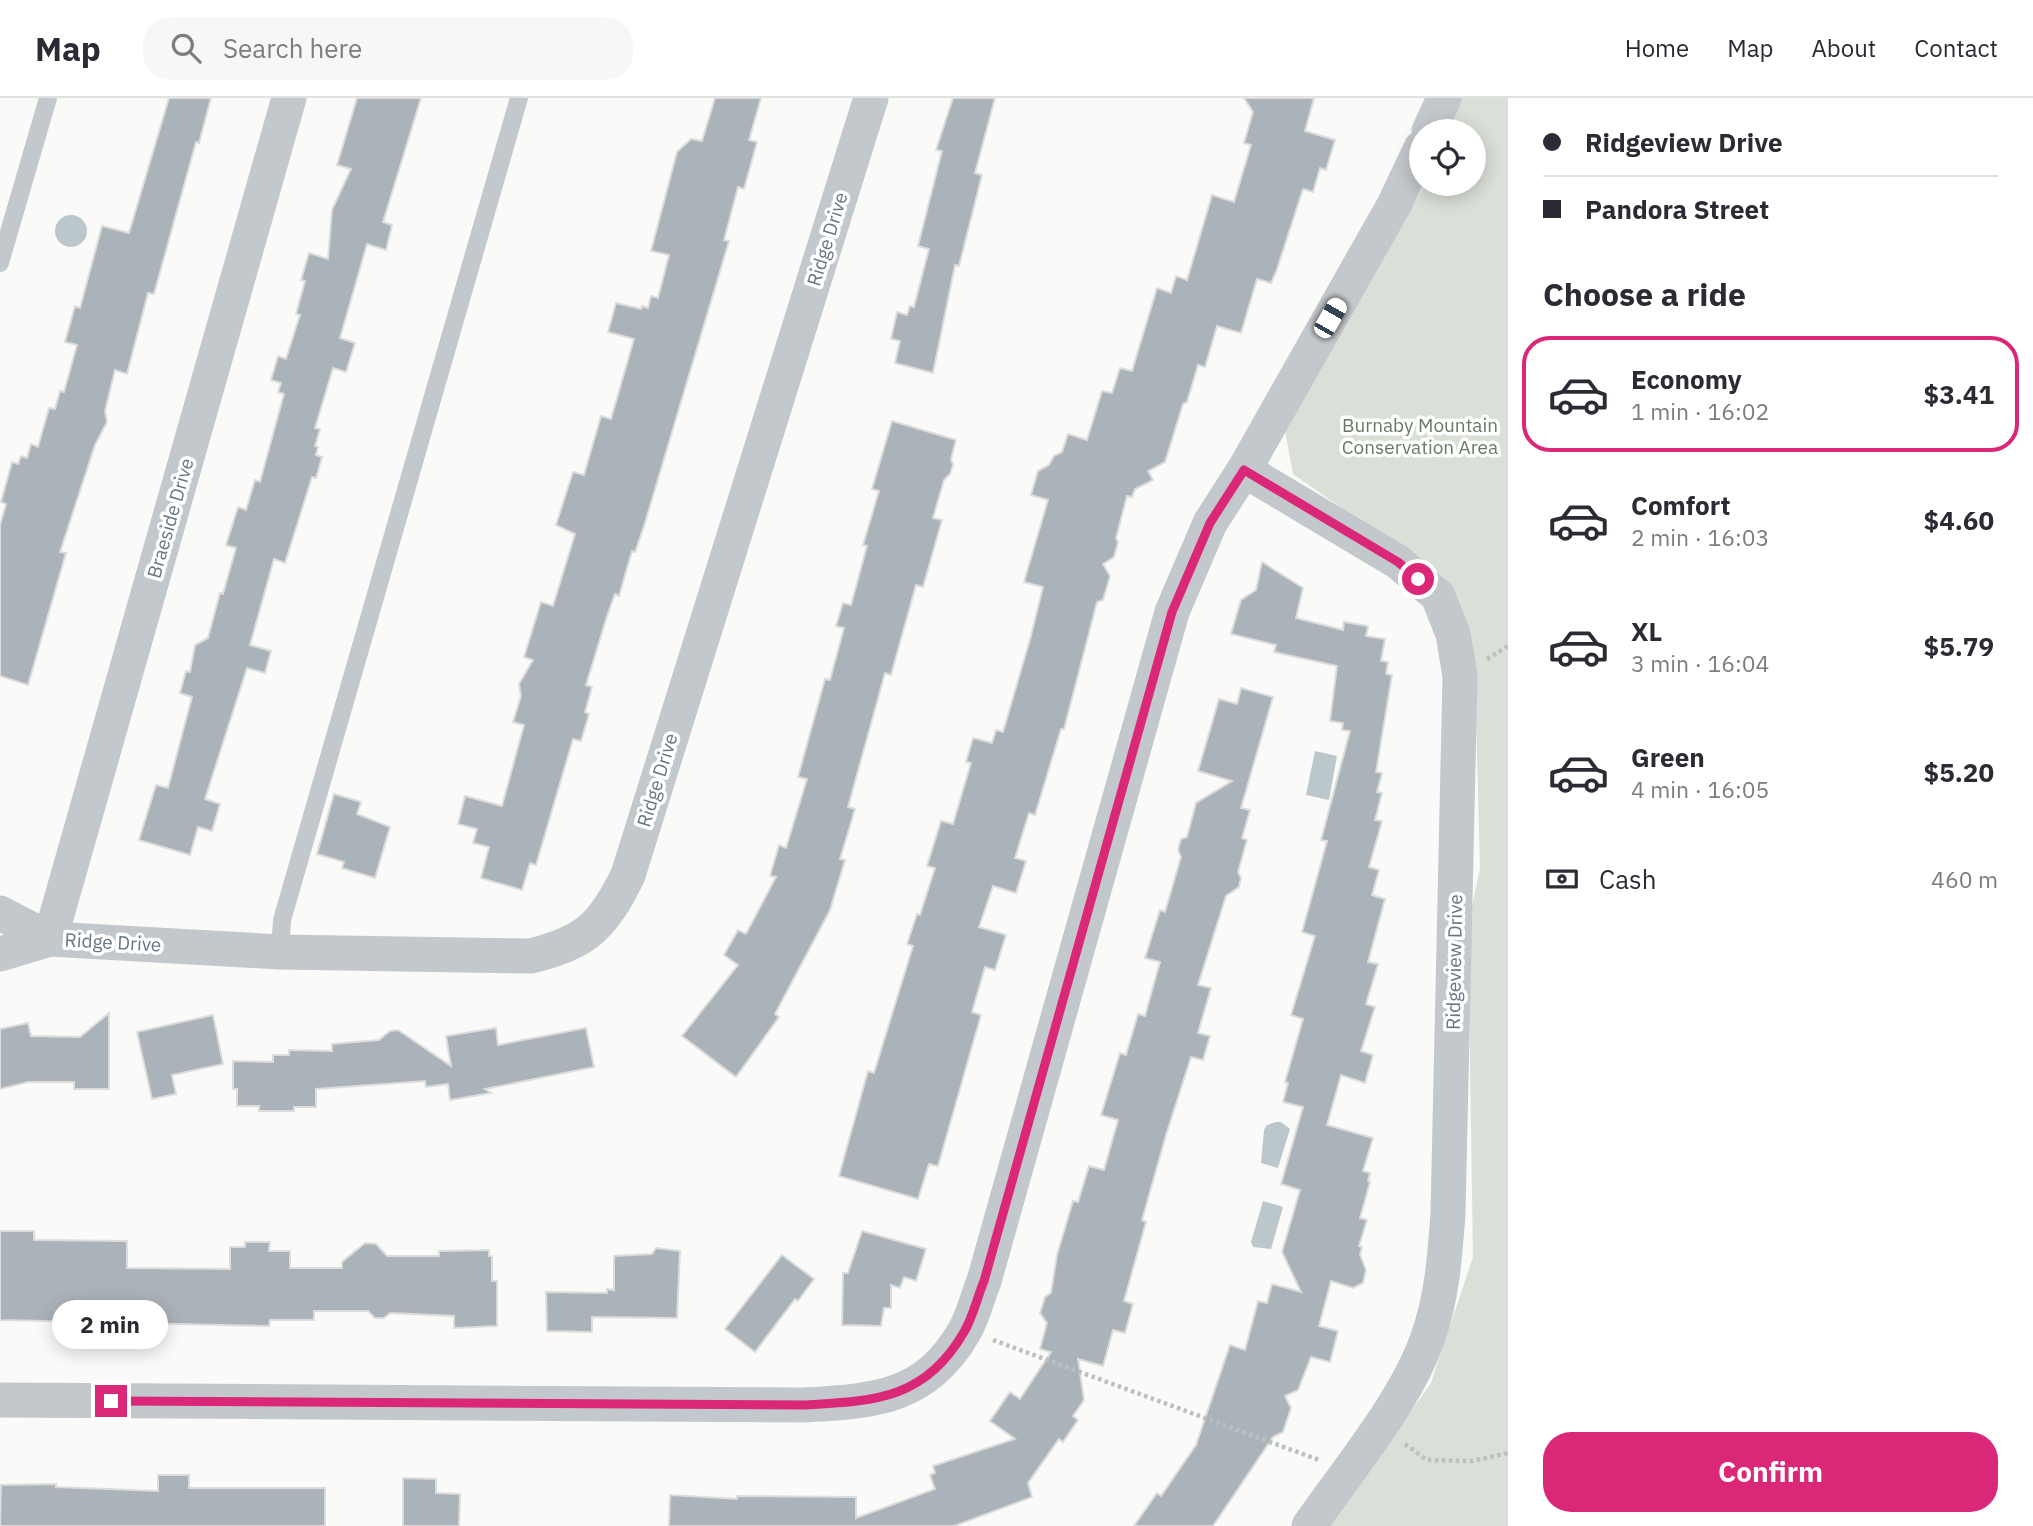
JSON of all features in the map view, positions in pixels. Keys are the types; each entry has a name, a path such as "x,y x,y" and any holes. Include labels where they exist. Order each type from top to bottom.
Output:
{"street":[{"name":"Braeside Drive","path":"50,939 289,98"},
{"name":"Ridge Drive","path":"0,954 50,939 280,952 531,956 567,947 595,927 614,903 628,875 871,98"},
{"path":"1434,119 1444,98"},
{"path":"0,1400 804,1405 863,1402 902,1392 978,1335 984,1281 1172,612 1210,523 1244,470 1394,205 1409,173"},
{"name":"Ridgeview Drive","path":"1244,470 1398,562 1438,596 1453,634 1460,676 1448,1213 1443,1280 1427,1340 1408,1383 1310,1526"},
{"name":"Ridge Drive","path":"0,912 50,939"}],"lane":[{"path":"0,262 48,98"},
{"path":"280,952 282,920 519,98"}],"path":[{"path":"978,1335 1322,1461"},
{"path":"1379,1425 1427,1460 1472,1461 1508,1453"}],"green space":[{"name":"Burnaby Mountain Conservation Area","path":"1454,98 1508,98 1508,1526 1329,1526 1431,1383 1473,1257 1468,927 1480,868 1476,719 1438,575 1293,474 1285,431 1418,196 1486,196 1486,119 1450,119"}],"shaded area":[{"path":"71,215 83,219 87,231 83,243 71,247 59,243 55,231 59,219"},
{"path":"1315,751 1337,756 1329,800 1306,795"},
{"path":"1281,1122 1290,1129 1278,1168 1261,1163 1264,1130 1267,1125"},
{"path":"1263,1201 1283,1207 1271,1249 1253,1247 1251,1242"}],"building":[{"path":"169,98 211,98 199,143 196,142 154,294 148,293 127,374 115,370 105,411 107,422 95,445 60,552 66,553 28,685 0,676 0,525 6,504 1,502 12,462 18,464 21,456 27,458 31,444 38,447 49,408 55,409 60,391 64,392 77,345 65,342 75,306 80,308 102,226 129,233"},
{"path":"357,98 421,98 383,222 392,225 386,250 367,244 340,338 355,343 346,372 333,368 315,428 320,429 315,446 318,447 316,455 322,457 316,478 312,477 285,563 274,559 250,645 271,651 265,673 247,668 205,799 220,804 212,831 198,827 190,855 139,840 156,785 168,788 192,697 180,693 186,671 190,672 195,645 208,638 220,593 223,594 236,548 226,545 238,507 246,510 255,480 260,482 284,394 278,392 281,383 271,380 278,356 286,359 300,315 296,314 305,281 301,280 309,253 328,259 332,210 351,169 337,165"},
{"path":"715,98 761,98 749,140 757,142 744,189 738,187 724,240 729,241 644,526 635,552 632,551 619,596 615,594 586,685 592,687 585,712 589,714 581,741 573,739 536,865 530,863 522,890 481,878 489,847 473,843 477,829 458,824 465,796 502,806 524,725 513,722 521,696 519,684 533,660 524,657 541,602 553,606 575,534 556,525 573,472 584,475 601,416 611,419 634,339 608,332 616,303 641,309 642,306 648,308 651,296 658,298 669,255 651,251 677,152 691,139 702,141"},
{"path":"953,98 995,98 975,173 982,175 959,266 955,265 933,373 895,363 900,341 891,339 897,312 907,315 910,306 914,307 929,249 918,246 942,151 936,150"},
{"path":"1244,98 1314,98 1305,131 1335,140 1326,170 1320,168 1313,192 1303,189 1276,272 1271,283 1257,279 1241,333 1217,326 1205,367 1198,365 1187,402 1183,404 1165,462 1148,471 1153,480 1135,489 1132,497 1127,496 1114,557 1103,564 1110,576 1103,600 1097,602 1064,729 1061,729 1035,815 1029,813 1015,858 1026,861 1016,893 993,886 979,927 1006,935 995,970 985,967 972,1012 981,1015 938,1166 929,1164 918,1199 839,1176 868,1071 874,1073 913,946 907,944 917,914 920,915 935,868 927,866 941,821 953,824 971,763 966,762 973,738 992,743 996,730 1003,732 1031,636 1043,587 1024,582 1048,500 1031,495 1038,471 1049,465 1054,456 1062,452 1068,434 1087,440 1102,391 1112,393 1120,368 1132,371 1157,288 1171,293 1176,276 1187,280 1212,195 1234,202 1251,145 1244,143 1253,112"},
{"path":"892,421 956,440 951,459 953,465 944,480 933,518 942,520 923,587 916,585 891,675 885,673 848,807 855,809 840,859 845,860 830,910 775,1014 779,1017 736,1077 682,1036 738,965 724,955 738,930 746,934 776,877 770,876 779,845 786,848 807,779 798,777 825,679 830,680 844,628 836,626 843,603 851,605 867,546 863,545 879,491 872,489"},
{"path":"1262,562 1303,588 1296,618 1343,630 1344,622 1368,626 1366,636 1385,639 1381,661 1388,662 1386,674 1392,675 1376,772 1382,773 1377,792 1382,793 1375,820 1382,821 1369,867 1379,870 1372,895 1385,899 1368,962 1378,964 1366,1004 1375,1007 1361,1051 1373,1055 1365,1083 1341,1075 1327,1125 1373,1138 1363,1171 1370,1173 1370,1182 1360,1218 1367,1220 1359,1246 1362,1247 1360,1255 1366,1270 1363,1283 1353,1288 1331,1281 1319,1326 1338,1331 1330,1362 1311,1357 1298,1390 1285,1396 1291,1408 1283,1432 1273,1437 1213,1526 1134,1526 1157,1493 1161,1496 1196,1445 1230,1345 1245,1350 1258,1301 1267,1303 1272,1284 1301,1292 1282,1252 1300,1190 1281,1184 1303,1107 1283,1102 1288,1083 1285,1082 1303,1019 1291,1015 1315,936 1302,932 1327,841 1321,840 1350,731 1342,730 1343,723 1330,721 1337,666 1274,652 1276,645 1231,634 1241,600 1256,590"},
{"path":"1241,688 1273,697 1241,808 1250,810 1242,838 1247,840 1238,872 1241,878 1239,887 1226,896 1198,985 1211,988 1198,1033 1210,1036 1203,1060 1191,1057 1166,1135 1142,1220 1146,1222 1124,1301 1133,1304 1125,1333 1113,1330 1103,1366 1078,1359 1084,1400 1073,1416 1078,1420 1063,1442 1059,1439 1028,1483 1032,1497 954,1526 669,1526 670,1495 737,1499 737,1496 856,1497 856,1518 935,1489 930,1475 935,1473 933,1466 1015,1439 990,1421 1010,1392 1020,1399 1051,1352 1040,1349 1047,1323 1040,1313 1045,1297 1051,1293 1057,1255 1073,1201 1078,1202 1089,1166 1104,1170 1118,1120 1101,1115 1120,1053 1126,1055 1138,1014 1145,1016 1160,962 1145,958 1160,910 1165,912 1181,857 1178,850 1181,839 1187,837 1196,803 1232,781 1198,771 1219,699 1237,704"},
{"path":"334,794 361,802 357,814 390,827 375,878 342,868 344,862 317,854"},
{"path":"109,1013 109,1089 74,1089 74,1082 28,1082 0,1089 0,1029 28,1023 31,1036 80,1037"},
{"path":"213,1015 223,1064 172,1075 176,1094 152,1099 137,1032"},
{"path":"496,1028 498,1045 586,1028 594,1067 485,1089 491,1093 450,1100 448,1084 426,1087 425,1081 316,1089 316,1107 294,1107 294,1111 259,1111 259,1106 237,1106 237,1089 233,1089 233,1061 273,1062 273,1055 289,1055 289,1050 332,1051 332,1044 379,1040 390,1031 398,1030 451,1066 446,1036"},
{"path":"0,1231 34,1231 34,1240 127,1241 127,1268 230,1269 230,1247 245,1247 245,1242 270,1242 269,1251 290,1251 290,1268 342,1268 342,1262 365,1243 376,1244 387,1256 439,1256 439,1251 489,1250 489,1256 492,1256 492,1281 497,1281 497,1326 454,1328 454,1316 390,1313 384,1318 375,1318 368,1311 314,1311 314,1320 270,1320 269,1326 0,1320"},
{"path":"862,1231 926,1249 916,1281 904,1277 900,1288 891,1285 891,1308 884,1308 881,1326 842,1325 843,1273 848,1273"},
{"path":"656,1248 680,1251 677,1318 592,1317 592,1332 547,1331 546,1292 607,1293 607,1289 614,1290 614,1256 652,1254"},
{"path":"782,1255 814,1279 798,1301 795,1299 755,1352 725,1329"},
{"path":"158,1475 189,1475 189,1488 325,1488 325,1526 0,1526 1,1485 56,1484 56,1487 158,1491"},
{"path":"403,1478 436,1479 436,1493 460,1494 459,1526 403,1526"}],"route":[{"path":"111,1401 804,1405 863,1402 902,1392 923,1378 947,1356 965,1331 984,1281 1172,612 1210,523 1244,470 1398,562 1418,579"}]}
